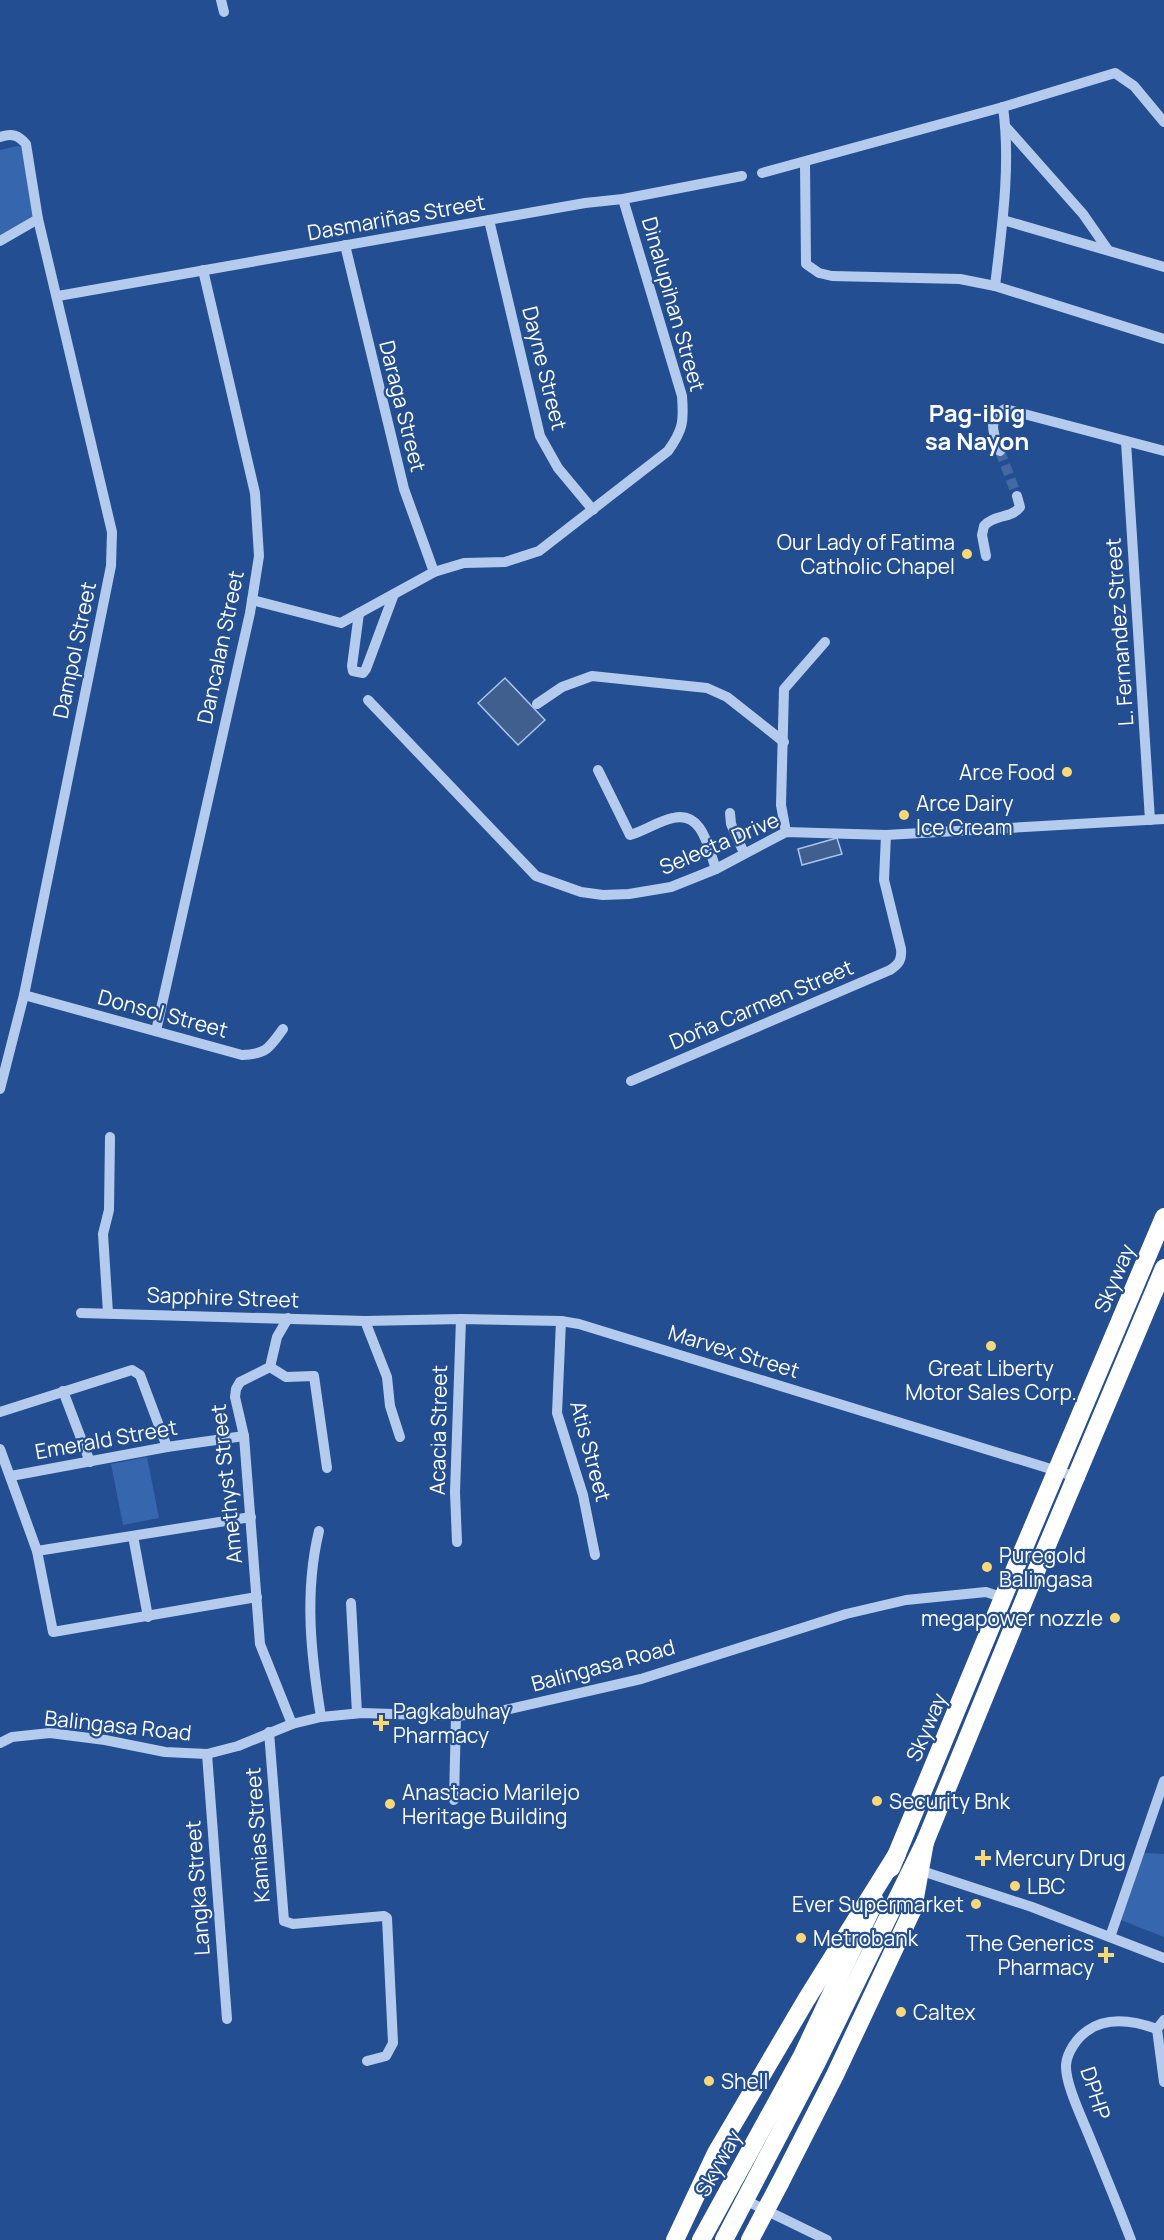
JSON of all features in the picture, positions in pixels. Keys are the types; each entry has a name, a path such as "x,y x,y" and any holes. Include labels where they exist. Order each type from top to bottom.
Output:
{"highway":[{"name":"Skyway","path":"701,2240 802,2056 897,1854 1164,1217"},
{"name":"Skyway","path":"724,2240 816,2064 925,1842 1164,1268"},
{"path":"750,2240 835,2074 913,1909 925,1842"},
{"path":"673,2240 716,2153 806,2000 897,1854"}],"street":[{"path":"221,0 224,12"},
{"path":"762,173 1003,107 1115,73 1134,86 1164,122"},
{"path":"995,286 1003,220 1005,127 1003,107"},
{"path":"1005,127 1083,214 1108,249"},
{"name":"Dampol Street","path":"0,137 11,134 20,137 26,144 38,219 112,532 111,566 24,995 0,1089"},
{"path":"805,162 806,264 819,273 832,276 960,279 995,286 1164,339"},
{"name":"Dasmariñas Street","path":"58,296 585,203 623,200 741,176"},
{"name":"Dinalupihan Street","path":"252,600 341,623 434,572 464,563 505,562 539,551 668,451 681,433 684,417 682,396 623,200"},
{"path":"0,241 38,219"},
{"name":"Dayne Street","path":"489,220 540,436 558,468 593,510"},
{"path":"1003,220 1164,267"},
{"name":"Daraga Street","path":"345,246 404,489 434,572"},
{"name":"Dancalan Street","path":"156,1031 252,600 259,556 255,493 203,270"},
{"path":"1000,451 992,425 995,417 1005,409 1164,451"},
{"name":"L. Fernandez Street","path":"1126,442 1150,820"},
{"path":"986,556 982,535 984,526 995,517 1018,510 1020,507 1017,496"},
{"path":"359,613 352,666 353,671 363,673 394,594"},
{"path":"786,832 781,805 786,686 825,642"},
{"path":"537,704 562,687 592,676 707,688 727,697 784,742"},
{"name":"Selecta Drive","path":"368,700 536,876 581,892 603,895 629,894 671,887 716,869 786,832 886,835 1164,819"},
{"path":"598,770 630,835 673,818 688,817 695,821 701,830 716,869"},
{"path":"730,813 731,824 744,853"},
{"name":"Doña Carmen Street","path":"631,1081 898,965 902,958 902,949 884,880 886,835"},
{"name":"Donsol Street","path":"24,995 242,1055 260,1054 272,1044 283,1029"},
{"path":"108,1312 103,1234 109,1210 110,1137"},
{"name":"Sapphire Street","path":"81,1313 365,1321"},
{"path":"288,1318 277,1337 270,1367 286,1377 314,1376 327,1468"},
{"name":"Marvex Street","path":"365,1321 461,1319 561,1321 579,1324 1083,1479"},
{"name":"Acacia Street","path":"457,1542 455,1492 461,1319"},
{"path":"365,1321 387,1377 390,1406 400,1437"},
{"name":"Atis Street","path":"561,1321 557,1413 583,1495 595,1555"},
{"name":"Amethyst Street","path":"270,1367 240,1382 235,1397 244,1436 260,1644 292,1724"},
{"path":"0,1412 132,1370 137,1371 141,1375 167,1447"},
{"path":"63,1391 90,1462"},
{"name":"Emerald Street","path":"11,1476 167,1447 244,1436"},
{"path":"0,1449 37,1551 52,1632 257,1597"},
{"path":"37,1551 251,1517"},
{"path":"319,1531 312,1560 309,1598 321,1717"},
{"path":"133,1536 148,1617"},
{"name":"Balingasa Road","path":"0,1743 12,1737 50,1733 105,1740 165,1752 207,1754 238,1746 292,1724 321,1717 357,1713 456,1716 496,1712 641,1679 846,1614 906,1600 986,1592 1001,1597"},
{"path":"351,1603 357,1713"},
{"path":"454,1800 456,1716"},
{"name":"Kamias Street","path":"269,1732 284,1921 293,1924 384,1916 387,1918 393,2043 386,2056 367,2061"},
{"name":"Langka Street","path":"207,1754 227,2019"},
{"path":"1110,1937 1164,1781"},
{"path":"919,1869 1032,1908 1164,1958"},
{"path":"673,2240 772,2055 852,1946"},
{"name":"DPHP","path":"1131,2240 1078,2109 1066,2065 1071,2050 1080,2036 1094,2025 1137,2021 1160,2025 1164,2082"},
{"path":"749,2202 827,2240"}],"shaded area":[{"path":"23,147 36,215 0,235 0,150"},
{"path":"505,678 545,720 518,745 478,703"},
{"path":"837,838 842,854 802,865 798,849"},
{"path":"147,1457 159,1518 123,1525 111,1464"},
{"path":"1144,1853 1164,1854 1164,1937 1121,1920"}],"tunnel":[{"path":"1000,451 1017,496"}],"place":[{"name":"Our Lady of Fatima Catholic Chapel","path":"967,554"},
{"name":"Arce Food","path":"1067,772"},
{"name":"Arce Dairy Ice Cream","path":"904,815"},
{"name":"Great Liberty Motor Sales Corp.","path":"991,1346"},
{"name":"Puregold Balingasa","path":"987,1567"},
{"name":"megapower nozzle","path":"1115,1618"},
{"name":"Pagkabuhay Pharmacy","path":"381,1723"},
{"name":"Security Bnk","path":"877,1801"},
{"name":"Anastacio Marilejo Heritage Building","path":"390,1804"},
{"name":"Mercury Drug","path":"983,1858"},
{"name":"LBC","path":"1015,1886"},
{"name":"Ever Supermarket","path":"976,1904"},
{"name":"Metrobank","path":"801,1938"},
{"name":"The Generics Pharmacy","path":"1106,1955"},
{"name":"Caltex","path":"901,2012"},
{"name":"Shell","path":"709,2081"}],"district":[{"name":"Pag-ibig sa Nayon","path":"977,426"}]}
